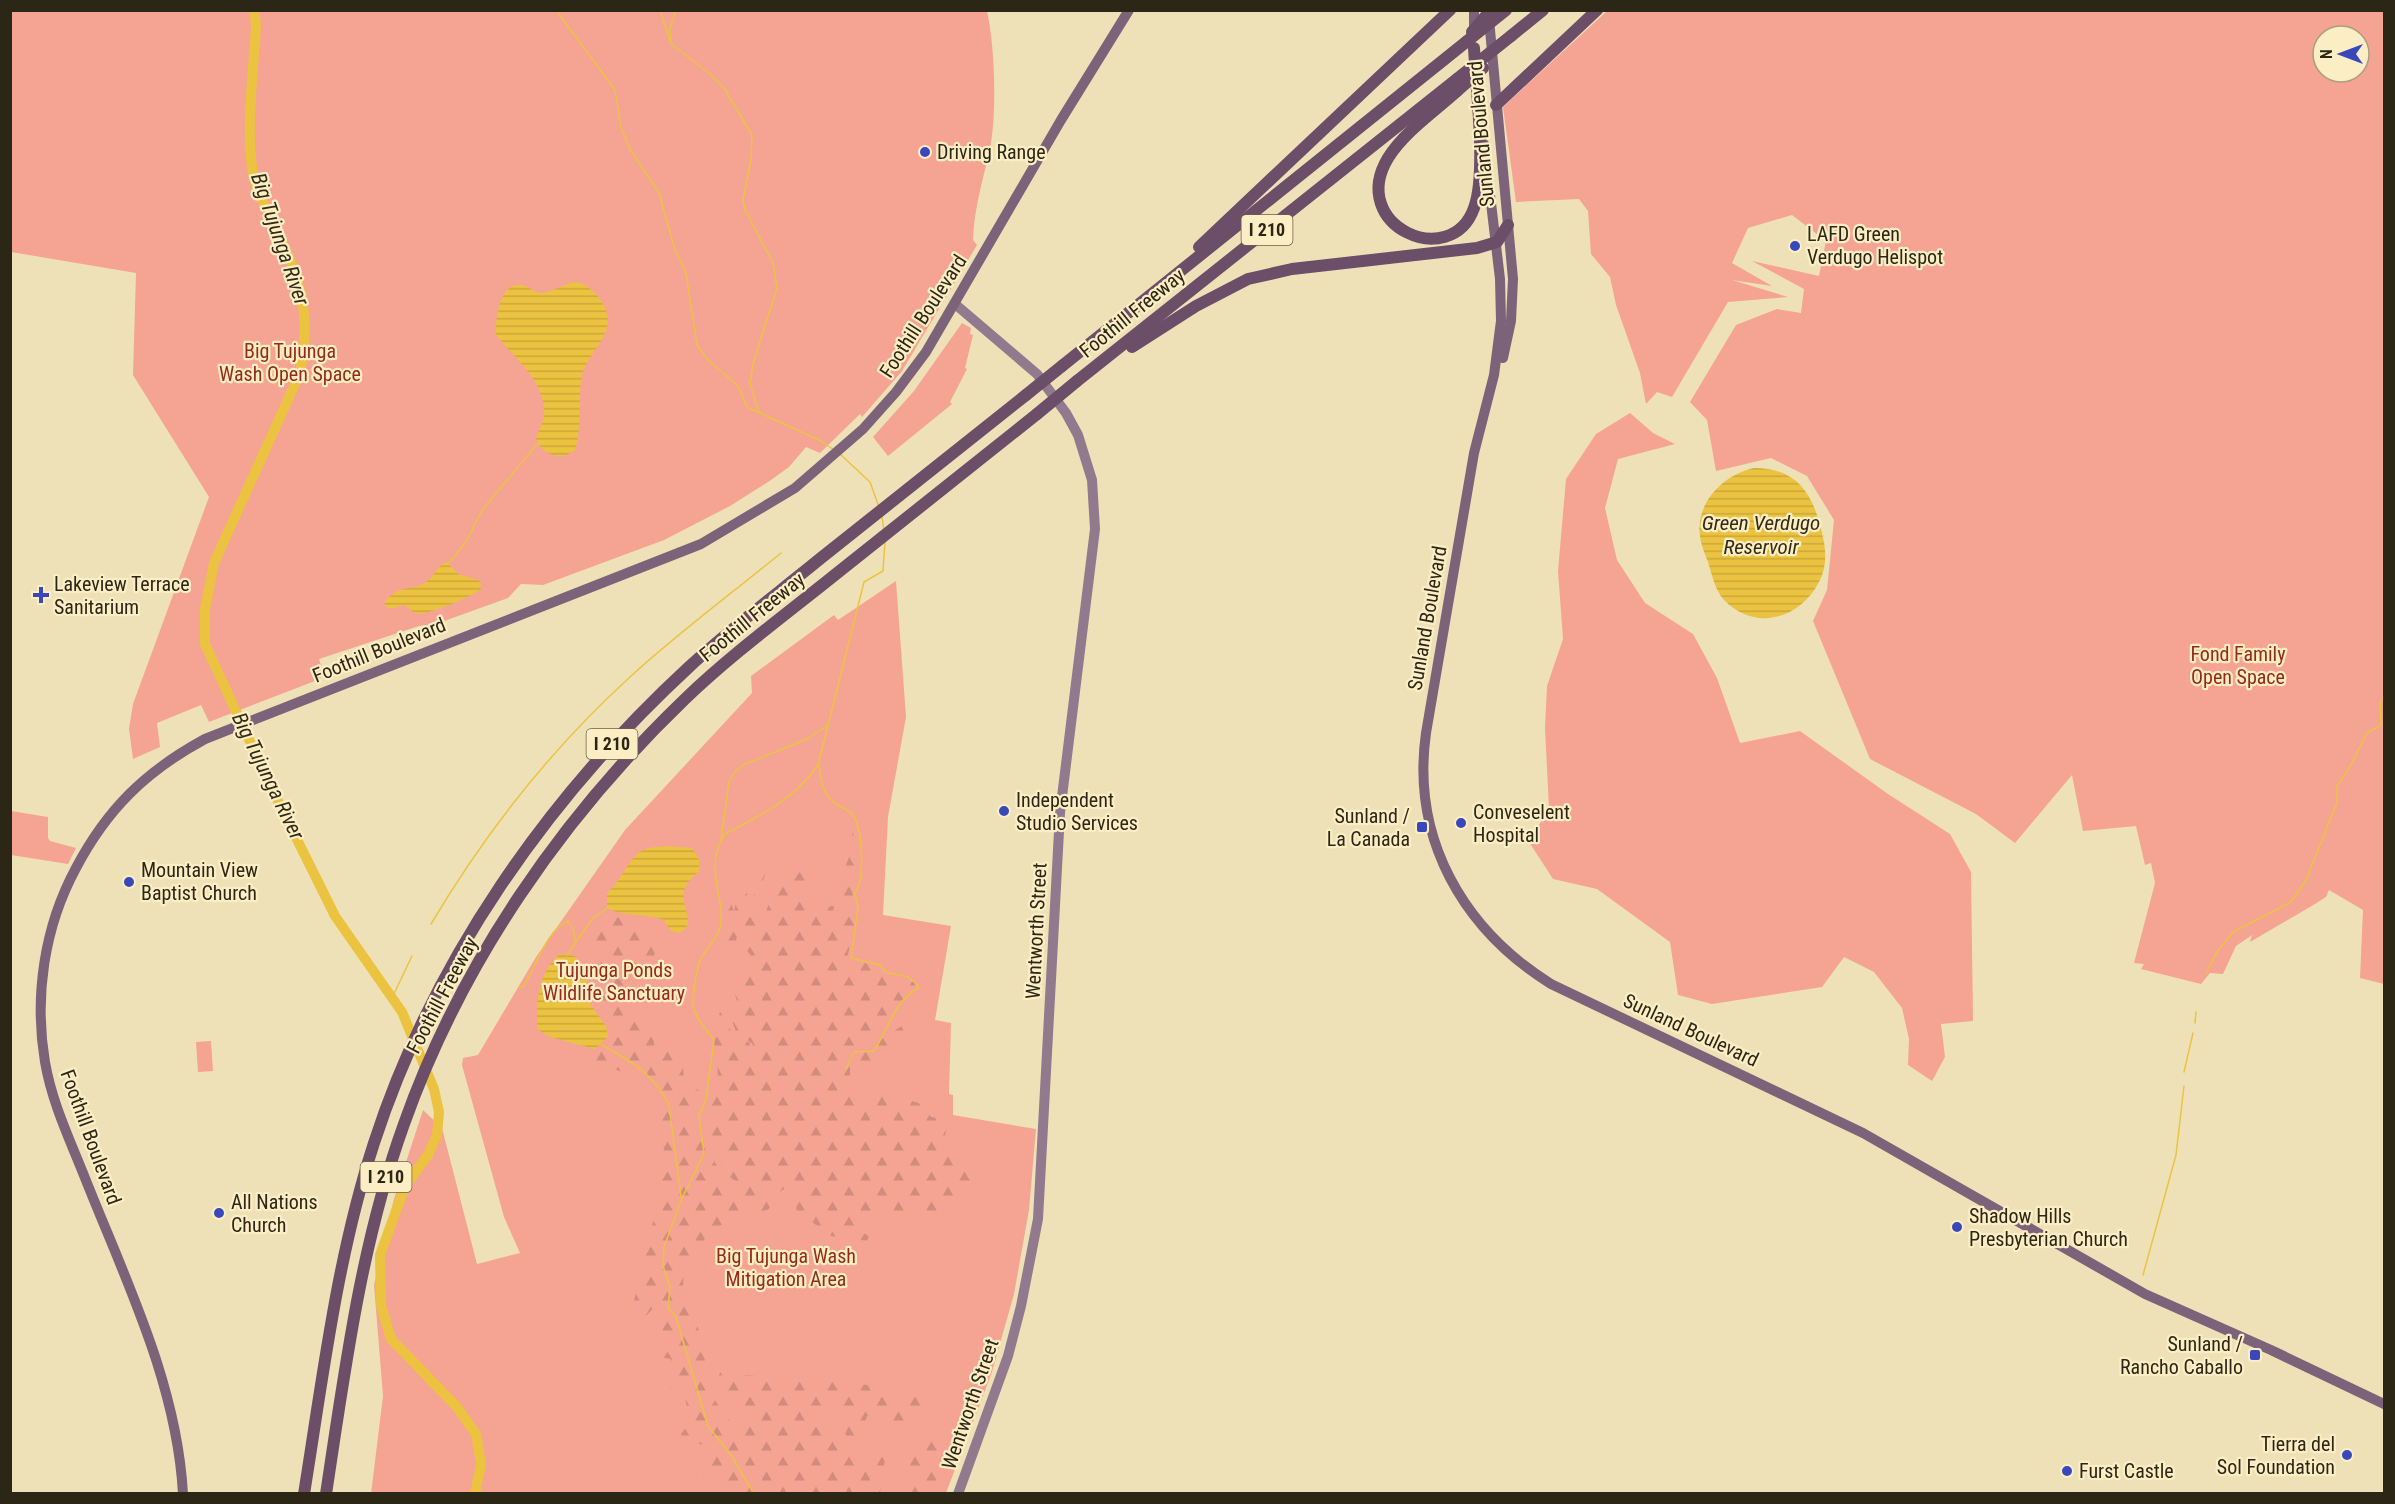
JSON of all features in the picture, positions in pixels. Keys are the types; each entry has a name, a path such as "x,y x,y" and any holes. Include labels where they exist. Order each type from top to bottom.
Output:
{"highway":[{"path":"1114,325 1450,10"},
{"path":"1490,10 1479,21 1470,45 1479,168 1476,203 1469,218 1458,230 1442,237 1415,237 1399,228 1384,213 1379,193 1381,173 1395,149 1457,85 1482,69 1496,48 1543,10"},
{"name":"Foothill Freeway","path":"304,1494 348,1239 374,1144 411,1045 445,980 516,863 563,800 614,741 708,649 1454,51 1470,45 1506,10"},
{"path":"1496,105 1597,10"},
{"name":"Foothill Freeway","path":"326,1494 347,1356 367,1251 387,1175 421,1078 454,1006 534,876 607,782 704,682 1077,381 1457,85"},
{"path":"1077,381 1196,306 1248,279 1292,269 1477,248 1497,242 1508,225"}],"main road":[{"name":"Foothill Boulevard","path":"183,1494 175,1432 160,1374 52,1094 43,1048 41,1003 43,971 52,927 61,901 83,854 108,815 123,799 147,778 192,747 357,679 701,544 776,501 816,470 863,429 911,372 955,304 1061,120 1129,10"},
{"name":"Sunland Boulevard","path":"1474,10 1470,45 1497,242 1501,321 1490,395"},
{"name":"Sunland Boulevard","path":"1490,10 1496,105 1513,279 1511,321 1472,462 1426,733 1423,775 1427,810 1440,856 1459,895 1489,935 1512,957 1551,984 1863,1133 2145,1294 2385,1404"},
{"name":"Wentworth Street","path":"955,304 1022,359 1044,382 1061,406 1078,435 1092,480 1095,529 1060,813 1038,1219 1008,1356 958,1494"}],"green space":[{"name":"Big Tujunga Wash Open Space","path":"10,11 987,11 993,61 994,117 990,149 975,217 973,240 977,245 902,371 862,417 860,414 820,453 806,447 789,467 771,480 730,506 664,540 543,585 521,584 508,598 436,624 419,626 319,659 323,671 320,679 209,722 201,705 157,723 160,747 133,759 129,729 133,704 209,497 133,375 136,273 11,252"},
{"name":"Fond Family Open Space","path":"1607,11 2384,11 2384,984 2360,978 2363,910 2329,890 2326,897 2315,904 2250,942 2252,935 2236,946 2223,974 2210,973 2201,984 2141,969 2144,964 2134,963 2155,883 2151,863 2145,865 2136,826 2083,831 2072,775 2015,843 1976,814 1870,759 1813,621 1827,590 1834,520 1807,476 1771,458 1716,471 1707,420 1690,402 1736,325 1777,309 1801,313 1804,289 1752,261 1819,276 1826,241 1792,215 1748,228 1732,263 1772,286 1732,280 1788,297 1728,302 1672,397 1657,392 1646,404 1640,373 1616,305 1610,277 1591,254 1588,211 1579,199 1516,202 1503,107"},
{"path":"962,323 971,328 970,334 973,335 965,368 967,369 950,402 952,404 888,456 873,437 914,391"},
{"path":"1630,413 1653,433 1675,444 1618,459 1605,508 1617,560 1645,603 1693,634 1717,678 1740,743 1800,731 1888,794 1950,834 1971,872 1973,1021 1941,1024 1945,1057 1932,1081 1908,1065 1909,1039 1902,1008 1874,972 1844,957 1822,987 1712,1004 1678,995 1670,942 1597,889 1553,879 1529,842 1549,808 1545,728 1547,686 1563,639 1558,571 1566,479 1596,434"},
{"name":"Big Tujunga Wash Mitigation Area","path":"896,581 906,717 888,817 883,915 951,926 935,1020 951,1023 949,1094 953,1095 953,1115 1036,1129 1029,1210 1014,1294 992,1372 946,1493 371,1494 383,1396 374,1285 394,1199 423,1110 442,1128 477,1264 520,1253 504,1217 462,1065 463,1058 478,1055 536,957 625,830 752,693 751,676 834,615 838,620"},
{"path":"11,811 48,817 50,841 76,848 68,864 11,855"},
{"name":"Tujunga Ponds Wildlife Sanctuary","path":"852,832 859,854 859,862 852,892 857,911 847,959 881,967 882,974 906,977 915,983 915,987 893,1009 879,1041 915,1017 918,1018 909,1036 894,1042 881,1058 865,1064 851,1062 851,1079 859,1092 864,1095 869,1097 884,1093 897,1098 896,1094 904,1093 912,1101 924,1105 931,1117 945,1119 948,1123 944,1140 958,1146 974,1188 973,1193 963,1196 953,1211 884,1214 870,1221 859,1223 859,1231 869,1236 867,1241 831,1236 797,1211 789,1187 776,1195 769,1209 746,1218 738,1212 701,1243 692,1254 683,1279 688,1313 693,1313 696,1318 713,1398 734,1426 752,1420 753,1406 740,1406 722,1392 719,1375 725,1362 729,1361 734,1369 745,1375 880,1386 918,1398 924,1412 920,1423 902,1431 887,1427 883,1416 867,1416 859,1435 849,1443 839,1406 833,1409 827,1420 829,1425 835,1425 837,1431 833,1439 834,1445 871,1466 878,1463 879,1456 883,1455 885,1459 880,1493 725,1493 719,1481 703,1477 708,1463 704,1457 710,1447 683,1439 681,1434 685,1429 702,1431 687,1409 685,1396 671,1388 668,1381 671,1359 660,1357 661,1307 657,1304 645,1317 640,1318 633,1305 656,1210 666,1132 661,1123 662,1097 656,1089 635,1076 589,1061 580,1050 594,1030 599,1011 602,966 590,946 591,935 604,917 639,918 644,921 657,943 650,973 632,1000 654,1025 654,1052 659,1059 664,1057 669,1047 680,1050 677,1059 683,1062 685,1083 703,1092 694,1110 695,1122 708,1136 715,1163 724,1174 720,1181 691,1188 701,1190 716,1185 722,1189 725,1186 729,1192 736,1181 730,1177 720,1161 703,1111 715,1092 718,1069 714,1046 706,1025 717,1028 714,1018 723,1017 719,1015 721,1009 718,998 721,992 727,994 728,1011 724,1011 728,1016 731,1035 750,1043 748,1055 753,1044 737,1034 729,1013 733,1011 732,1004 737,1009 739,1006 732,986 745,960 753,958 743,946 750,945 747,939 736,938 737,947 734,944 732,952 721,953 730,917 727,906 730,899 734,912 737,897 748,893 740,907 747,910 767,869 756,901 757,915 764,916 782,872 786,871 792,877 799,873 807,857 806,877 811,894 807,917 808,932 810,932 814,911 825,894 827,898 825,907 834,906 831,928 838,917 835,893 853,847"},
{"path":"211,1041 213,1071 198,1072 196,1042"},
{"path":"938,1438 958,1451 941,1491 939,1493 903,1493 905,1476 912,1460 923,1446"}],"water":[{"path":"577,282 588,287 602,302 607,313 608,324 588,360 581,381 575,450 570,454 558,456 548,453 536,439 544,416 544,404 540,392 528,371 496,335 496,321 503,297 513,286 523,285 542,293"},
{"name":"Green Verdugo Reservoir","path":"1754,468 1781,472 1800,485 1813,504 1824,542 1825,563 1822,576 1811,595 1789,612 1776,617 1749,616 1736,610 1724,600 1714,582 1700,536 1702,512 1714,492 1732,477"},
{"path":"446,562 458,574 480,581 481,589 449,605 428,612 415,613 404,605 391,609 385,606 385,601 391,595 425,583"},
{"path":"667,846 692,848 699,859 699,871 688,882 684,891 687,926 678,933 670,930 664,920 620,913 607,908 607,893 633,859 645,849"},
{"path":"560,954 575,956 590,988 590,1004 606,1026 608,1037 595,1049 550,1037 537,1029 540,988 547,970"}],"waterway":[{"name":"Big Tujunga River","path":"254,10 256,25 250,106 252,168 258,191 298,282 305,332 300,373 214,563 205,609 205,644 270,785 335,916 402,1012 434,1089 439,1112 437,1135 428,1155 405,1186 380,1255 381,1305 391,1339 456,1406 476,1434 481,1464 475,1494"},
{"path":"556,10 615,90 621,127 630,149 659,193 674,247 686,273 697,345 707,359 738,386 747,407 821,441 834,450"},
{"path":"660,10 670,41"},
{"path":"676,10 670,28 671,44 709,73 724,88 752,135 751,160 743,200 745,210 773,263 777,288 753,364 750,384 759,412"},
{"path":"448,564 466,542 482,510 538,443"},
{"path":"840,454 870,482 879,507"},
{"path":"882,517 884,530"},
{"path":"754,1494 731,1455 708,1426 676,1317 668,1308 670,1287 663,1266 664,1247 682,1198 704,1154 699,1115 706,1100 714,1040 700,1021 693,1006 694,989 701,959 720,928 721,917 715,871 718,847 725,834 788,797 818,765 864,582 883,571 885,541"},
{"path":"431,924 497,825 521,793 573,733 648,661 781,553"},
{"path":"2206,973 2217,952 2233,932 2291,902 2306,880 2337,803 2337,786 2347,772 2367,733 2381,725 2380,703 2384,696"},
{"path":"721,839 729,782 734,773 743,765 807,739 828,725"},
{"path":"819,766 825,792 836,804 852,814 859,830 861,866 855,893 858,908 851,958 880,965 885,972 908,977 918,985 918,988 897,1008 874,1051 854,1052 846,1069"},
{"path":"567,955 592,919 607,908"},
{"path":"519,987 523,987 548,940 561,925 568,921 573,929 575,940"},
{"path":"392,998 412,956"},
{"path":"2195,1023 2196,1012"},
{"path":"2184,1072 2193,1033"},
{"path":"602,1045 641,1069 656,1085 669,1105 681,1197"},
{"path":"2143,1275 2176,1155 2184,1086"}],"place":[{"name":"Driving Range","path":"925,152"},
{"name":"LAFD Green Verdugo Helispot","path":"1795,246"},
{"name":"Lakeview Terrace Sanitarium","path":"41,595"},
{"name":"Independent Studio Services","path":"1004,811"},
{"name":"Conveselent Hospital","path":"1461,823"},
{"name":"Sunland / La Canada","path":"1422,827"},
{"name":"Mountain View Baptist Church","path":"129,882"},
{"name":"All Nations Church","path":"219,1213"},
{"name":"Shadow Hills Presbyterian Church","path":"1957,1227"},
{"name":"Sunland / Rancho Caballo","path":"2255,1355"},
{"name":"Tierra del Sol Foundation","path":"2347,1455"},
{"name":"Furst Castle","path":"2067,1471"}]}
